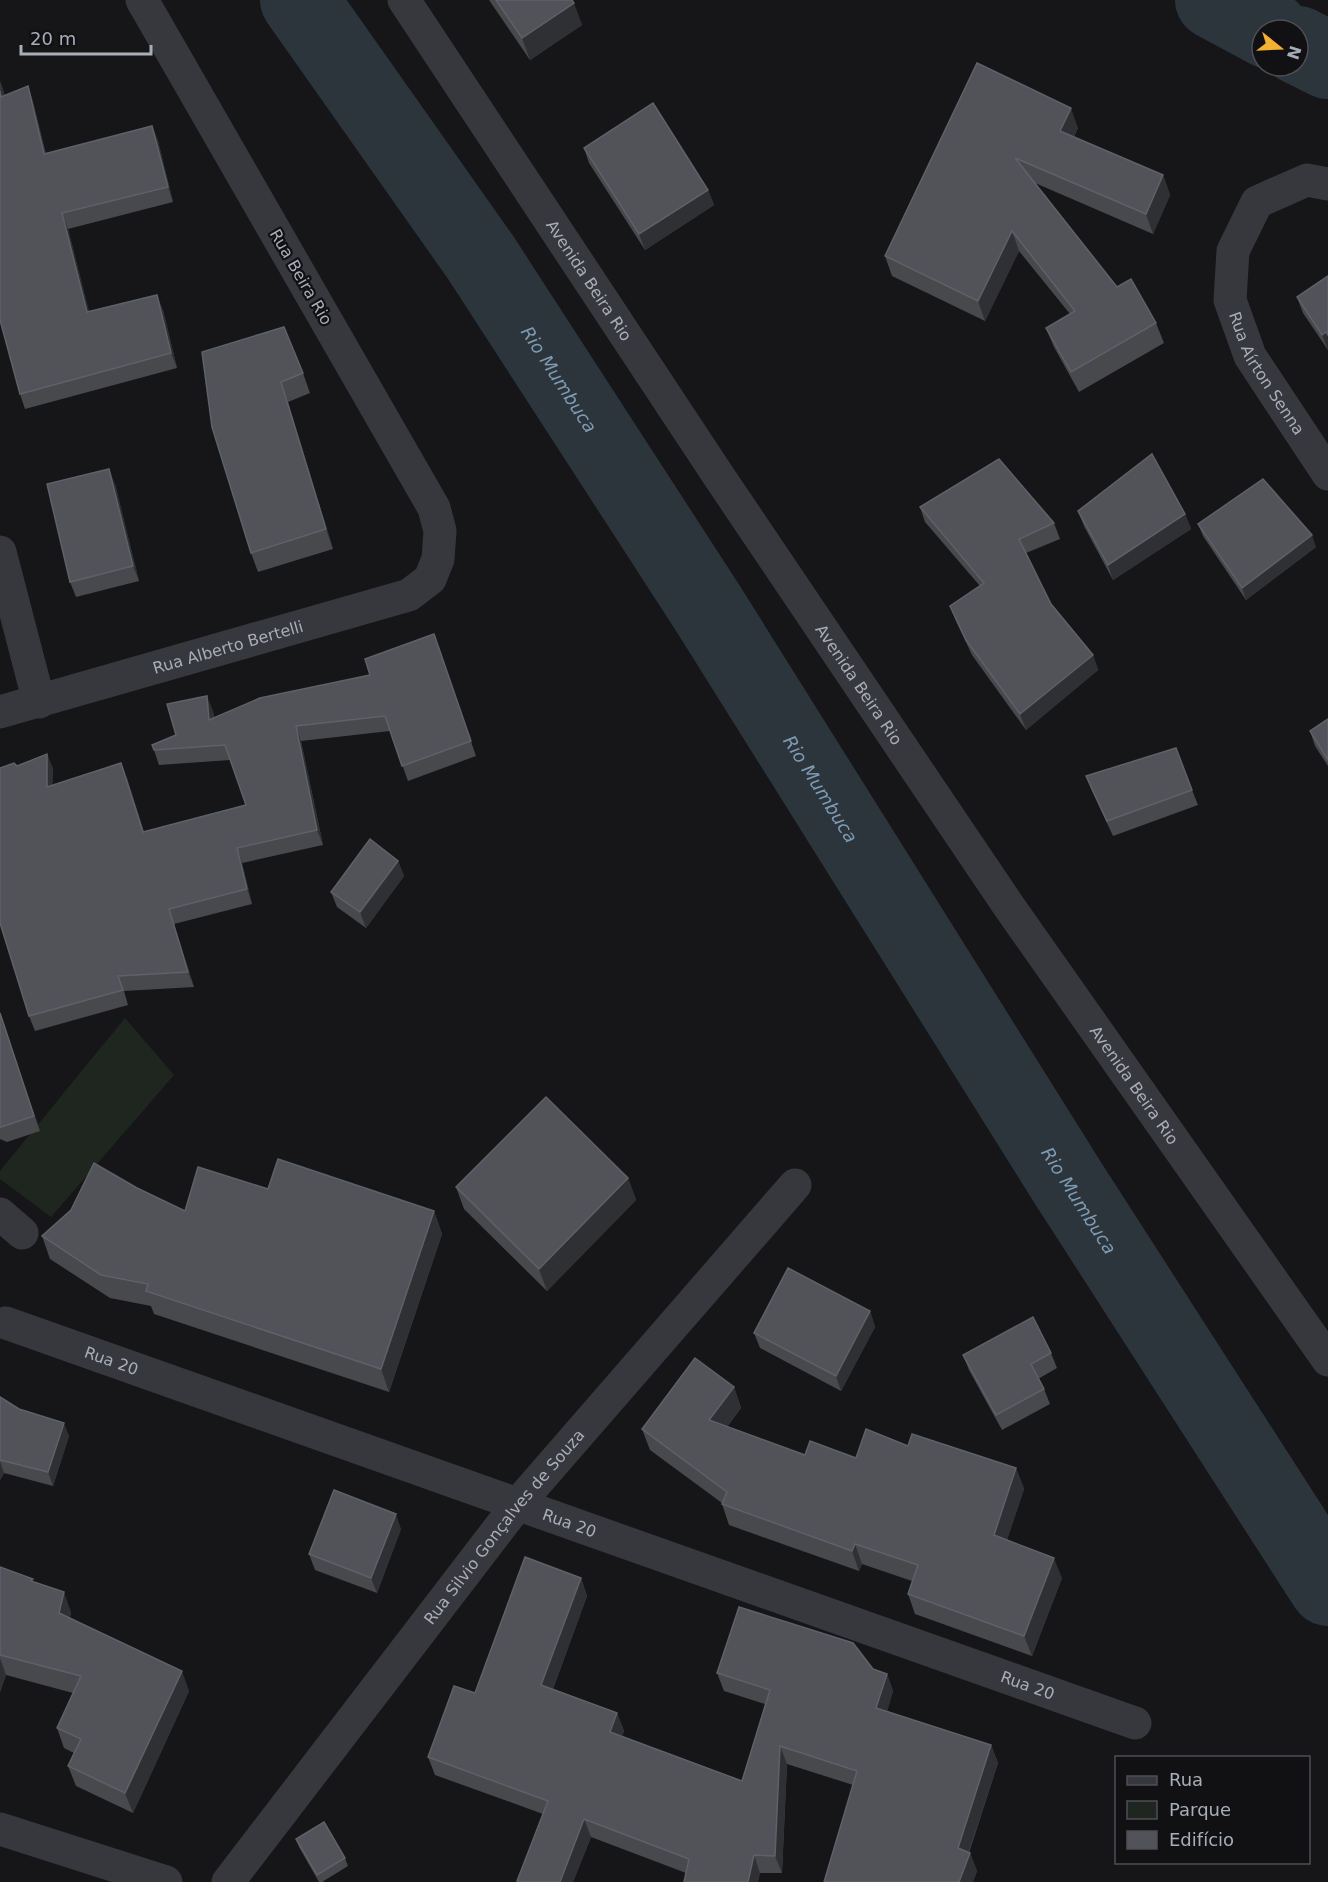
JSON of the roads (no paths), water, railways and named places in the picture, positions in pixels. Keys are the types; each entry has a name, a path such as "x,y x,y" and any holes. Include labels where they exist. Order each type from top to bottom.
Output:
{"street":[{"name":"Rua Beira Rio","path":"142,0 434,508 440,531 438,560"},
{"name":"Avenida Beira Rio","path":"404,0 718,475 1008,905 1328,1360"},
{"name":"Rua Aírton Senna","path":"1328,184 1307,180 1257,202 1233,251 1230,300 1250,356 1328,474"},
{"path":"0,552 39,702"},
{"name":"Rua Alberto Bertelli","path":"0,712 409,595 430,579 438,560"},
{"name":"Rua Silvio Gonçalves de Souza","path":"228,1882 517,1504 795,1185"},
{"name":"Rua 20","path":"6,1323 1135,1723"},
{"path":"0,1829 166,1882"}],"waterway":[{"name":"Rio Mumbuca","path":"299,0 481,258 709,610 1068,1183 1328,1587"},
{"path":"1214,0 1250,19"},
{"path":"1310,51 1328,60"}]}
